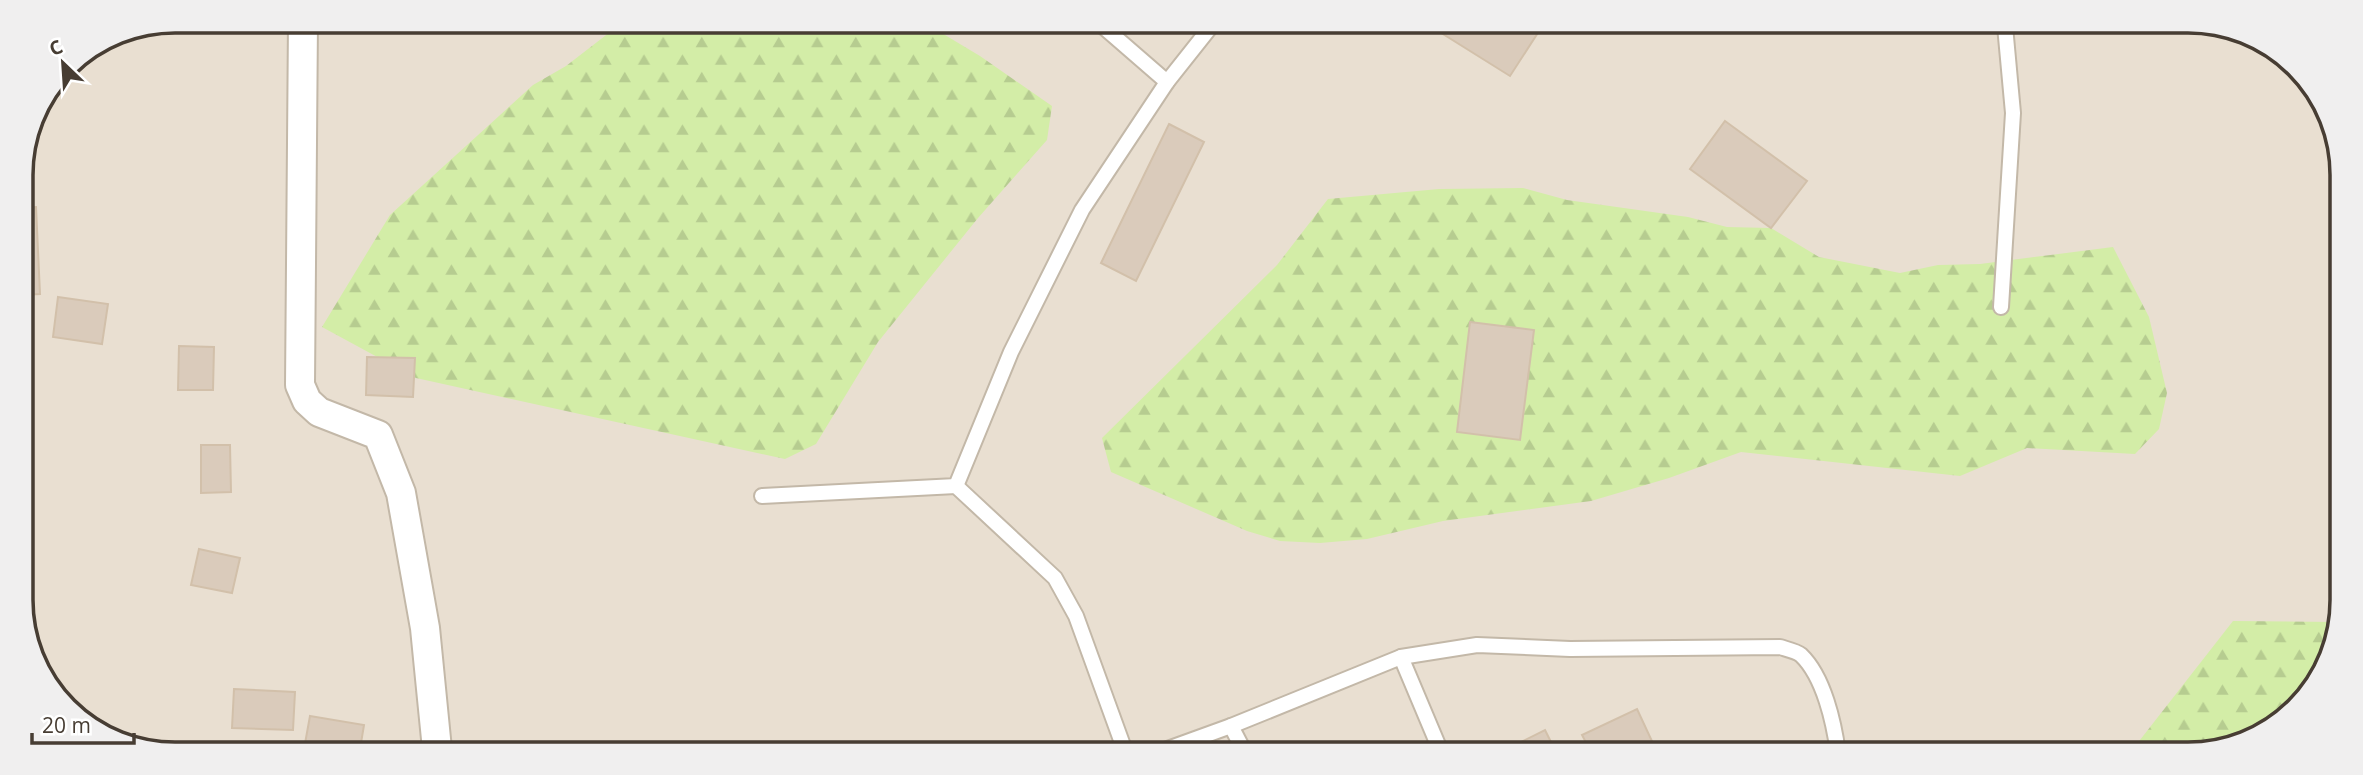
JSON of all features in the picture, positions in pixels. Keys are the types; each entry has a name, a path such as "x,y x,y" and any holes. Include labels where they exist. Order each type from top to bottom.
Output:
{"street":[{"path":"303,33 300,385 307,401 318,412 378,435 401,493 425,628 436,742"}],"lane":[{"path":"1111,33 1167,82"},
{"path":"956,485 1011,352 1082,210 1167,82 1206,33"},
{"path":"2001,307 2013,113 2006,33"},
{"path":"762,496 956,485 1055,578 1076,617 1122,742"},
{"path":"1188,741 1401,657 1477,645 1570,649 1780,647 1800,653 1816,678 1833,716 1836,741"},
{"path":"1401,657 1437,741"},
{"path":"1231,726 1239,741"}],"shaded area":[{"path":"175,33 2188,33 2225,38 2259,52 2295,82 2315,112 2329,156 2330,600 2325,637 2306,679 2281,707 2242,731 2207,741 175,742 138,737 96,718 68,693 57,679 41,646 34,619 33,600 34,156 41,129 56,98 98,98 98,56 138,38"}],"green space":[{"path":"609,33 942,33 1052,106 1047,140 978,218 878,342 816,444 785,459 416,378 322,327 390,215 533,85 566,66"},
{"path":"1523,188 1567,200 1688,217 1727,227 1771,228 1819,257 1900,273 1938,265 1980,264 2113,247 2149,317 2167,393 2159,429 2135,454 2027,448 1960,476 1741,452 1669,478 1591,501 1443,521 1367,539 1320,543 1280,541 1247,531 1111,472 1102,438 1277,265 1328,199 1439,189"},
{"path":"2233,621 2328,622 2319,654 2306,679 2281,707 2259,723 2225,737 2207,741 2139,741"}],"building":[{"path":"1441,33 1538,33 1510,76"},
{"path":"1725,121 1807,181 1771,228 1690,169"},
{"path":"1169,124 1204,142 1136,281 1101,263"},
{"path":"36,207 40,294 34,294"},
{"path":"58,297 108,304 102,344 53,337"},
{"path":"1470,322 1534,330 1520,440 1457,432"},
{"path":"179,346 214,347 213,390 178,390"},
{"path":"367,357 415,358 413,397 366,395"},
{"path":"201,445 230,445 231,492 201,493"},
{"path":"199,549 240,558 232,593 191,585"},
{"path":"234,689 295,692 293,730 232,728"},
{"path":"1637,709 1652,741 1585,741 1582,735"},
{"path":"310,716 364,725 361,742 305,742"},
{"path":"1545,730 1551,741 1522,741"}]}
